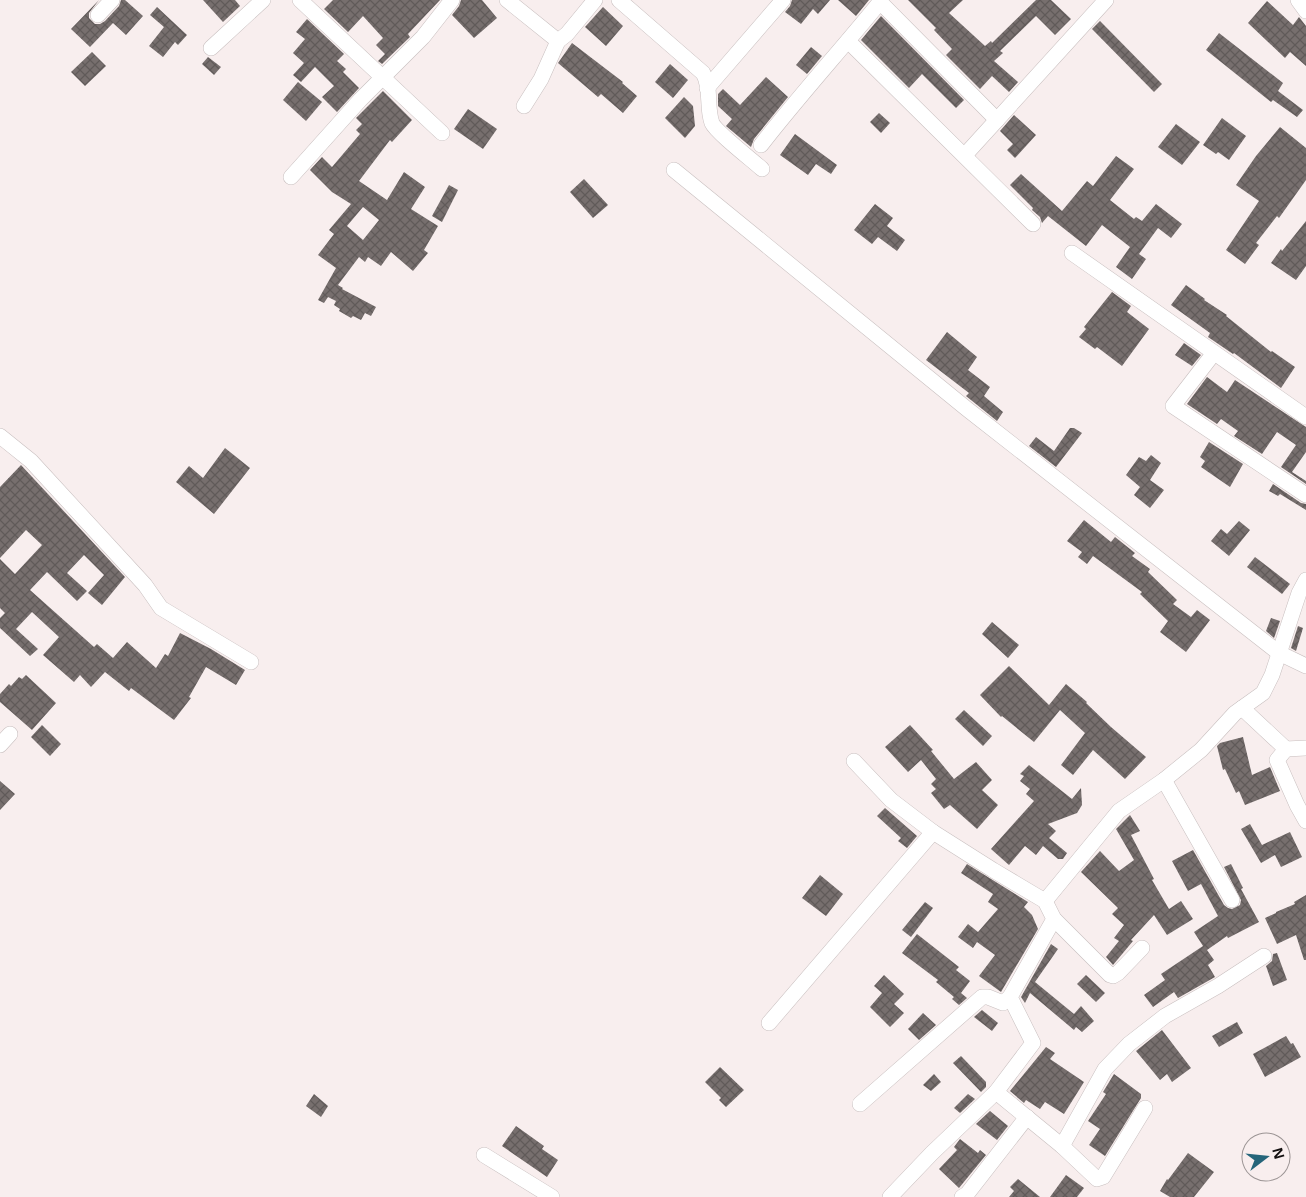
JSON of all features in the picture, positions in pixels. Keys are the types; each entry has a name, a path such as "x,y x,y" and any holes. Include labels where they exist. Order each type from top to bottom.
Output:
{"street":[{"path":"98,16 112,0"},
{"path":"211,48 263,0"},
{"path":"300,0 442,133"},
{"path":"291,177 423,38 452,0"},
{"path":"506,0 558,40"},
{"path":"524,106 541,80 558,40 567,34 595,0"},
{"path":"619,0 703,74 707,80 708,107 713,126 762,169"},
{"path":"708,88 783,0"},
{"path":"965,155 1106,0"},
{"path":"1298,0 1306,11"},
{"path":"761,144 790,107 880,2 997,120"},
{"path":"848,41 1033,224"},
{"path":"674,170 967,409 1279,653 1306,666"},
{"path":"1072,253 1306,417"},
{"path":"1214,353 1173,406 1306,496"},
{"path":"0,436 31,461 144,585 161,608 251,662"},
{"path":"1045,901 1119,811 1164,780 1201,750 1235,712 1263,693 1279,653 1299,593 1306,580"},
{"path":"1242,708 1286,748 1306,748"},
{"path":"1286,748 1278,760 1296,804 1306,821"},
{"path":"854,761 891,800 933,832 1045,901 1054,919 1110,975 1114,976 1118,973 1142,948"},
{"path":"1164,780 1232,900"},
{"path":"769,1023 933,832"},
{"path":"860,1104 982,997 988,997 1002,1003 1010,997 1054,919"},
{"path":"1062,1146 1105,1069 1129,1044 1164,1016 1218,986 1264,956"},
{"path":"890,1197 932,1153 996,1092 1032,1043 1010,997"},
{"path":"996,1092 1062,1146 1093,1177 1100,1178 1103,1177 1145,1108"},
{"path":"962,1197 967,1194 1027,1117"},
{"path":"484,1155 552,1197"}],"building":[{"path":"99,0 89,13 89,18 95,24 105,21 119,6 121,0 125,0 143,16 126,35 113,23 90,47 71,29"},
{"path":"203,0 235,0 240,6 223,22"},
{"path":"333,0 440,0 408,34 410,37 382,64 378,61 385,54 376,45 383,38 363,16 348,32 324,9"},
{"path":"461,0 482,0 497,18 474,38 452,15"},
{"path":"792,0 830,0 818,14 813,9 801,24 785,12"},
{"path":"838,0 869,0 856,16"},
{"path":"908,0 963,0 949,13 985,46 991,41 992,43 1036,0 1051,0 1071,19 1055,35 1036,16 1000,51 1003,53 994,61 1018,82 1009,92 992,76 980,89 946,55 952,49 934,30 936,28"},
{"path":"1267,1 1293,25 1299,17 1306,26 1306,66 1290,52 1285,58 1248,23"},
{"path":"157,7 187,35 178,45 175,42 163,57 149,46 164,27 150,15"},
{"path":"603,7 623,26 606,46 585,27"},
{"path":"881,16 964,100 956,108 922,74 909,88 861,40"},
{"path":"307,19 344,54 337,61 346,69 343,72 359,88 337,112 322,97 334,86 315,67 301,82 293,75 304,63 293,53 305,39 296,32"},
{"path":"1100,21 1162,84 1154,92 1092,29"},
{"path":"1219,33 1283,83 1278,91 1303,110 1297,117 1273,100 1271,102 1206,50"},
{"path":"572,43 623,82 637,96 623,113 601,94 598,97 558,63"},
{"path":"811,47 822,56 807,74 796,65"},
{"path":"92,52 106,66 85,86 71,72"},
{"path":"208,57 221,67 214,75 202,64"},
{"path":"670,64 688,80 673,98 655,82"},
{"path":"766,77 788,97 754,139 751,147 726,126 732,119 718,106 718,94 723,89 740,105"},
{"path":"298,82 322,102 306,121 283,100"},
{"path":"383,91 412,120 392,142 390,140 359,181 387,200 404,172 425,187 411,209 438,226 424,250 428,253 413,271 391,252 381,266 368,257 365,262 359,257 338,285 376,307 371,316 365,313 361,320 353,316 351,318 339,311 340,309 334,305 336,301 328,297 324,303 318,300 336,268 318,255 334,234 329,230 351,204 332,192 310,170 322,157 332,167 360,134 356,130 362,124 356,118","holes":["363,207 379,220 363,240 347,226"]},
{"path":"684,97 693,106 695,126 685,138 665,118"},
{"path":"468,109 497,129 483,149 454,129"},
{"path":"879,113 890,123 881,133 870,122"},
{"path":"1014,115 1036,135 1015,158 1007,150 1013,144 1000,131"},
{"path":"1222,118 1246,136 1229,160 1203,145"},
{"path":"1176,124 1200,142 1182,165 1158,147"},
{"path":"1280,127 1306,148 1306,180 1279,218 1277,216 1256,243 1259,245 1245,264 1226,250 1259,201 1236,185 1256,156"},
{"path":"795,134 837,165 831,174 816,164 808,175 780,155"},
{"path":"1116,156 1134,169 1110,200 1134,219 1136,217 1142,221 1156,204 1182,224 1171,238 1158,228 1139,254 1146,259 1132,279 1116,267 1130,247 1102,225 1086,246 1048,216 1042,223 1040,217 1032,210 1033,208 1010,185 1021,174 1062,211 1087,181 1093,186"},
{"path":"584,179 608,205 593,218 570,192"},
{"path":"449,185 458,190 442,222 432,216"},
{"path":"875,204 893,218 887,226 905,240 897,251 878,237 872,244 854,230"},
{"path":"1306,221 1306,266 1296,280 1271,263"},
{"path":"1186,285 1227,315 1271,352 1295,367 1281,388 1234,353 1208,337 1210,333 1171,305"},
{"path":"1112,292 1131,306 1127,312 1149,329 1122,366 1097,347 1095,349 1079,337 1086,329 1084,327"},
{"path":"947,332 977,357 968,370 990,387 984,396 1003,412 997,421 966,396 969,393 926,360"},
{"path":"1184,343 1201,355 1192,366 1175,355"},
{"path":"1207,377 1227,392 1235,380 1306,427 1306,452 1292,472 1306,481 1306,484 1281,467 1296,445 1277,432 1262,454 1234,436 1238,431 1221,419 1217,424 1187,404"},
{"path":"1070,428 1074,428 1082,433 1056,467 1029,446 1036,437 1054,451"},
{"path":"1209,442 1243,464 1230,487 1201,467 1205,461 1200,457"},
{"path":"225,448 250,468 214,514 176,482 189,466 203,478"},
{"path":"1151,455 1161,463 1150,480 1164,490 1150,508 1134,495 1140,487 1126,475 1139,457 1146,461"},
{"path":"21,465 125,577 102,605 88,593 104,575 84,555 67,573 87,591 77,601 47,572 30,590 94,647 97,644 113,658 127,642 156,668 165,654 168,656 180,633 245,670 236,685 206,667 189,697 191,698 174,720 131,688 129,691 105,672 91,687 80,675 74,682 43,655 59,637 32,612 16,629 38,649 30,656 0,628 0,618 5,613 0,608 0,559 15,574 42,545 26,530 0,558 0,487"},
{"path":"1273,484 1301,503 1306,504 1306,510 1280,494 1278,496 1269,491"},
{"path":"1084,520 1111,542 1115,537 1135,553 1132,556 1150,569 1148,572 1177,600 1173,604 1191,617 1197,610 1210,620 1186,652 1160,632 1168,621 1140,594 1142,592 1093,556 1087,564 1078,557 1082,552 1067,541"},
{"path":"1239,521 1250,530 1229,556 1211,541 1221,529 1227,534"},
{"path":"1255,557 1290,584 1282,594 1247,567"},
{"path":"1271,618 1280,621 1274,638 1266,631"},
{"path":"992,622 1019,645 1008,658 982,634"},
{"path":"1298,626 1303,628 1296,651 1291,648"},
{"path":"1009,666 1049,705 1066,684 1146,757 1125,779 1093,750 1073,775 1061,765 1085,733 1060,710 1034,742 1001,717 980,695"},
{"path":"26,675 56,703 32,730 0,702 0,694 9,684 11,686 19,677 22,679"},
{"path":"964,710 992,736 983,746 955,719"},
{"path":"42,725 61,744 50,756 31,737"},
{"path":"910,725 933,750 931,751 954,779 976,762 992,780 982,790 998,805 977,829 950,805 944,809 931,793 936,789 931,784 936,779 921,760 908,772 885,747"},
{"path":"1243,737 1252,775 1270,767 1280,791 1245,805 1239,791 1236,793 1225,769 1223,770 1217,746 1220,743"},
{"path":"1029,765 1072,799 1081,788 1082,805 1077,813 1048,824 1056,831 1049,838 1067,853 1063,859 1058,859 1043,846 1036,855 1025,846 1009,865 991,849 1034,801 1026,794 1030,789 1020,781 1024,776 1020,774"},
{"path":"0,781 15,794 0,810"},
{"path":"885,808 917,836 907,848 898,841 901,838 877,816"},
{"path":"1130,815 1140,831 1131,835 1154,879 1152,880 1169,909 1181,901 1193,919 1167,935 1154,915 1131,940 1133,941 1113,965 1106,957 1119,941 1114,938 1124,925 1112,914 1118,908 1081,872 1100,851 1119,871 1134,860 1116,829"},
{"path":"1250,824 1262,845 1290,832 1302,857 1281,867 1275,855 1261,863 1241,829"},
{"path":"1193,850 1224,905 1232,909 1240,905 1241,900 1224,867 1231,864 1243,888 1241,889 1259,922 1228,938 1227,936 1207,950 1214,960 1208,965 1215,977 1178,998 1174,992 1153,1007 1144,995 1165,980 1161,974 1203,946 1194,932 1218,916 1201,884 1188,891 1172,861"},
{"path":"967,864 1028,902 1024,907 1032,915 1038,929 1001,992 979,976 995,955 977,942 973,948 958,937 968,924 978,932 998,909 988,902 993,894 961,873"},
{"path":"820,875 843,894 826,916 802,898"},
{"path":"1306,895 1306,960 1304,960 1296,935 1277,944 1265,918 1295,904 1294,902"},
{"path":"925,902 933,908 911,937 902,930"},
{"path":"917,934 959,967 956,970 970,981 961,993 967,998 959,1005 952,999 954,997 936,982 938,980 902,953"},
{"path":"1051,944 1058,949 1035,982 1074,1014 1081,1006 1094,1021 1082,1032 1076,1027 1074,1030 1030,993 1025,1003 1021,997"},
{"path":"1277,953 1287,980 1273,986 1266,966 1272,961 1273,954"},
{"path":"884,975 904,994 894,1004 904,1013 890,1027 870,1007 882,993 874,986"},
{"path":"1086,975 1105,993 1096,1002 1077,984"},
{"path":"982,1010 998,1023 992,1031 974,1017"},
{"path":"923,1013 936,1025 919,1040 908,1029"},
{"path":"1237,1022 1243,1033 1219,1047 1212,1036"},
{"path":"1162,1030 1191,1068 1172,1082 1167,1074 1160,1080 1136,1051"},
{"path":"1286,1036 1291,1044 1293,1043 1301,1057 1265,1077 1253,1054"},
{"path":"1046,1047 1055,1053 1050,1059 1084,1082 1064,1114 1045,1102 1040,1109 1026,1100 1024,1103 1010,1091"},
{"path":"961,1056 986,1082 986,1087 981,1092 953,1063"},
{"path":"720,1067 744,1090 726,1107 719,1100 721,1098 705,1082"},
{"path":"934,1074 941,1082 931,1091 923,1085"},
{"path":"1114,1074 1141,1094 1141,1098 1105,1156 1089,1145 1100,1129 1088,1121 1106,1094 1103,1092"},
{"path":"314,1094 328,1106 321,1117 306,1106"},
{"path":"968,1094 975,1099 960,1113 954,1108"},
{"path":"990,1111 1008,1126 997,1140 976,1124"},
{"path":"516,1126 544,1146 542,1149 558,1160 547,1177 502,1146"},
{"path":"960,1139 978,1153 980,1150 986,1155 959,1188 939,1169 957,1150 954,1147"},
{"path":"1188,1153 1214,1172 1194,1197 1170,1197 1160,1191"},
{"path":"1066,1175 1084,1188 1077,1197 1050,1197"},
{"path":"1018,1179 1040,1197 1009,1197 1014,1191 1010,1187"}]}
